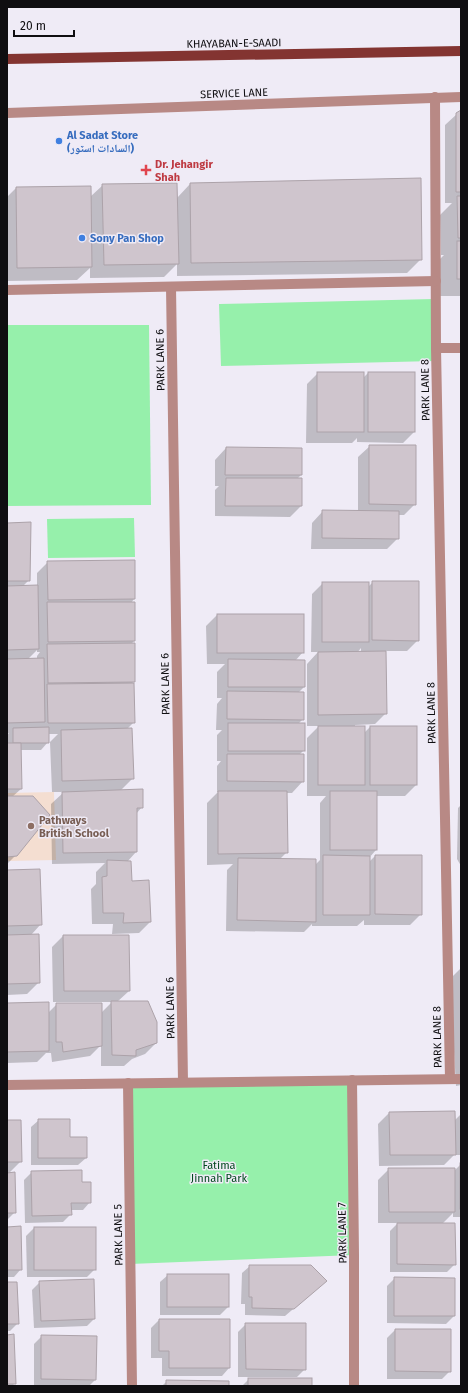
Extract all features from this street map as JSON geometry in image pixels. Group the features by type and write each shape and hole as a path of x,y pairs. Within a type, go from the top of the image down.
{"main road":[{"name":"KHAYABAN-E-SAADI","path":"7,59 461,51"}],"street":[{"path":"7,290 436,281 435,97"},
{"name":"SERVICE LANE","path":"7,113 461,97"},
{"name":"PARK LANE 8","path":"436,281 450,1079"},
{"name":"PARK LANE 6","path":"171,287 183,1082"},
{"path":"436,348 461,348"},
{"path":"7,1085 461,1079"},
{"name":"PARK LANE 7","path":"352,1080 354,1386"},
{"name":"PARK LANE 5","path":"128,1083 132,1386"}],"shaded area":[{"name":"Pathways British School","path":"54,792 56,860 7,861 7,793"}],"green space":[{"path":"434,299 435,361 221,366 219,304"},
{"path":"7,325 149,325 151,505 7,506"},
{"path":"134,518 135,557 48,558 47,519"},
{"name":"Fatima Jinnah Park","path":"352,1080 354,1255 130,1264 128,1083"}],"building":[{"path":"461,110 461,192 456,192 456,113"},
{"path":"421,178 422,260 191,263 190,183"},
{"path":"177,183 179,264 104,265 102,184"},
{"path":"91,186 92,267 17,268 16,187"},
{"path":"457,196 461,196 461,238 458,238"},
{"path":"457,241 461,241 461,279 457,279"},
{"path":"317,372 364,372 364,432 317,432"},
{"path":"368,372 415,372 415,432 368,432"},
{"path":"369,445 416,445 416,505 369,504"},
{"path":"226,447 302,448 302,475 225,475"},
{"path":"226,478 302,478 302,506 225,506"},
{"path":"322,510 399,511 399,539 322,538"},
{"path":"31,522 30,581 7,581 7,523"},
{"path":"135,560 135,599 48,600 47,561"},
{"path":"372,581 419,581 419,641 372,640"},
{"path":"322,582 369,582 369,642 322,642"},
{"path":"38,585 39,649 7,650 7,586"},
{"path":"47,602 135,602 135,641 48,642"},
{"path":"217,614 304,614 304,653 217,653"},
{"path":"135,643 135,682 48,683 47,644"},
{"path":"386,651 387,714 318,715 318,652"},
{"path":"44,658 45,722 7,723 7,659"},
{"path":"228,659 305,660 305,687 228,687"},
{"path":"134,683 135,723 48,723 47,684"},
{"path":"227,691 304,692 304,720 227,719"},
{"path":"228,723 305,723 305,751 228,751"},
{"path":"318,726 365,726 365,785 318,785"},
{"path":"370,726 417,726 417,785 370,785"},
{"path":"49,727 49,743 13,743 13,728"},
{"path":"132,728 134,779 62,781 61,730"},
{"path":"7,743 21,743 22,789 7,789"},
{"path":"227,754 304,754 304,782 227,781"},
{"path":"143,789 143,808 137,808 137,852 63,853 62,792"},
{"path":"218,791 287,791 288,853 218,854"},
{"path":"330,791 377,791 377,850 330,850"},
{"path":"7,796 33,796 50,815 17,856 7,857"},
{"path":"323,855 370,856 370,915 323,915"},
{"path":"375,855 422,855 422,915 375,914"},
{"path":"238,858 316,859 316,922 237,920"},
{"path":"107,860 131,861 132,881 149,880 151,922 123,923 124,913 103,913 102,877 107,876"},
{"path":"40,869 42,925 7,926 7,870"},
{"path":"39,934 40,983 7,984 7,935"},
{"path":"63,935 129,935 130,991 64,991"},
{"path":"111,1001 148,1001 157,1022 157,1043 136,1050 136,1056 112,1055"},
{"path":"49,1002 49,1051 7,1052 7,1003"},
{"path":"56,1003 102,1003 102,1046 63,1052 62,1042 56,1042"},
{"path":"455,1111 456,1155 390,1155 389,1112"},
{"path":"38,1119 70,1119 70,1137 87,1137 87,1158 38,1158"},
{"path":"7,1120 21,1120 22,1162 7,1162"},
{"path":"461,1163 461,1209 460,1209"},
{"path":"388,1168 455,1168 455,1212 389,1212"},
{"path":"82,1170 82,1182 91,1182 91,1203 71,1203 72,1215 32,1216 31,1171"},
{"path":"15,1172 16,1213 7,1213 7,1173"},
{"path":"397,1223 455,1223 456,1265 397,1264"},
{"path":"21,1226 22,1270 7,1270 7,1227"},
{"path":"34,1227 96,1227 96,1270 34,1270"},
{"path":"249,1265 311,1265 327,1281 294,1309 252,1308 252,1297 249,1297"},
{"path":"167,1274 229,1274 229,1307 167,1307"},
{"path":"394,1277 455,1278 455,1316 394,1316"},
{"path":"94,1279 95,1319 41,1321 39,1281"},
{"path":"7,1282 17,1282 19,1324 7,1324"},
{"path":"159,1319 230,1319 230,1368 169,1368 169,1351 159,1351"},
{"path":"245,1323 306,1323 306,1370 246,1369"},
{"path":"395,1329 451,1329 451,1372 395,1371"},
{"path":"14,1334 16,1384 7,1384 7,1335"},
{"path":"41,1335 97,1336 96,1380 41,1379"},
{"path":"248,1378 312,1378 312,1386 248,1386"},
{"path":"166,1380 229,1381 229,1386 166,1386"}],"place":[{"name":"Al Sadat Store (السادات اسٽور)","path":"59,141"},
{"name":"Dr. Jehangir Shah","path":"146,170"},
{"name":"Sony Pan Shop","path":"82,238"},
{"name":"Pathways British School","path":"31,826"}]}
